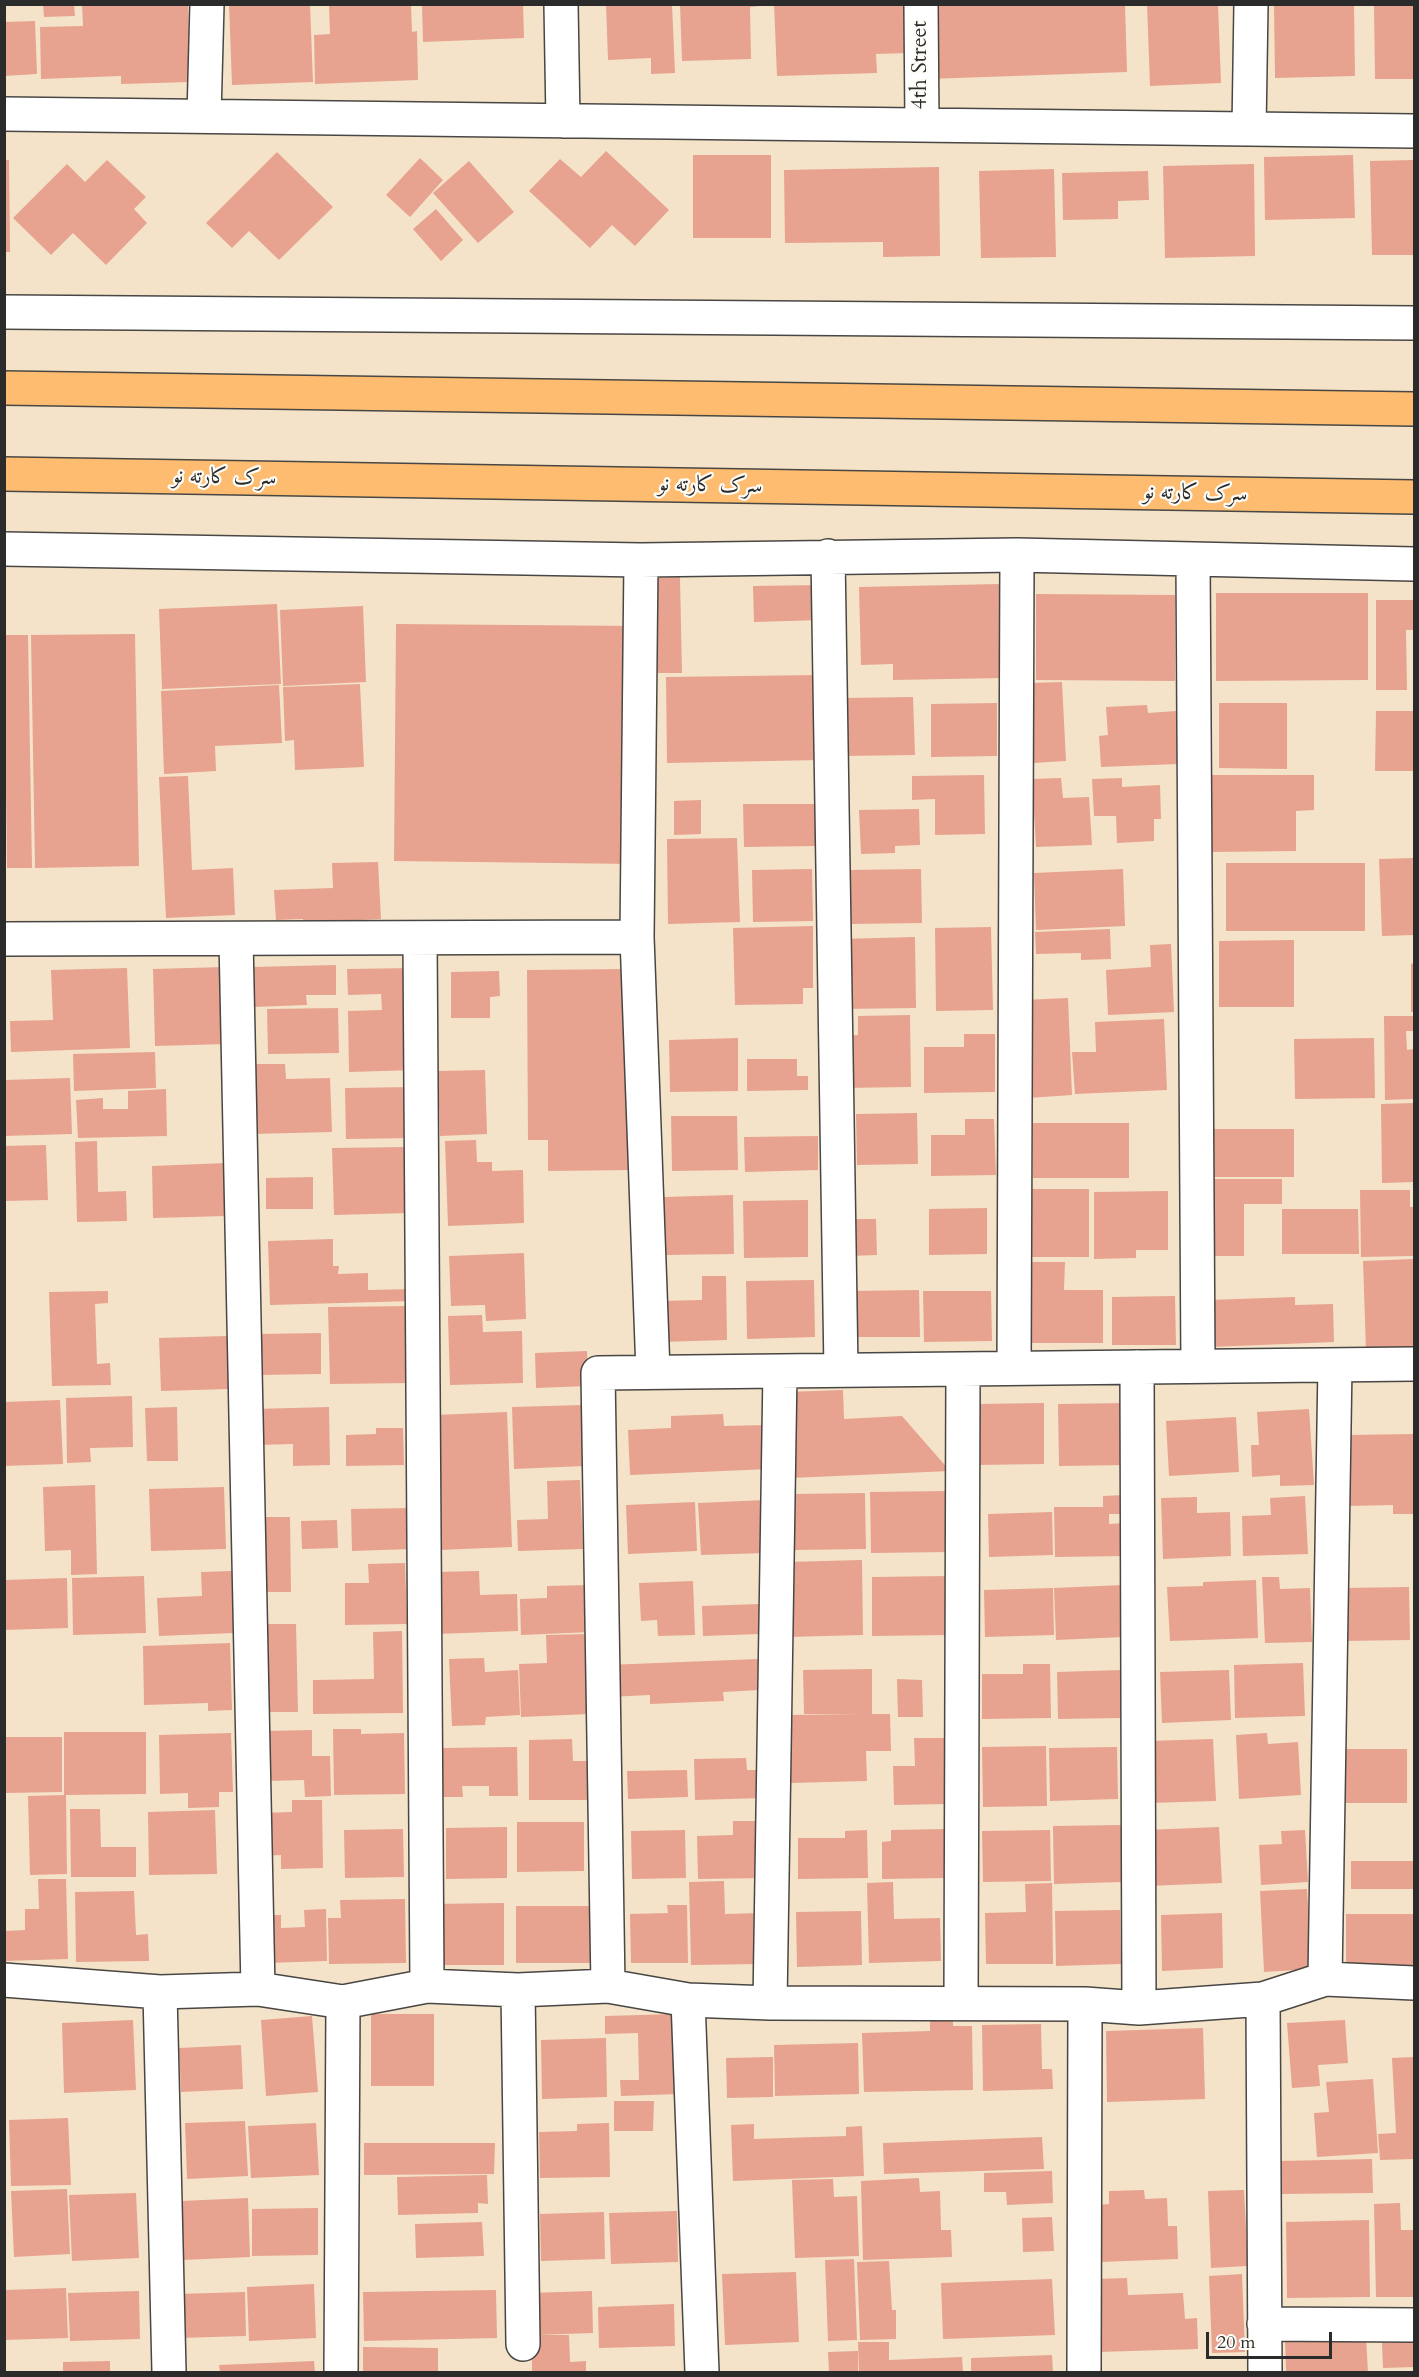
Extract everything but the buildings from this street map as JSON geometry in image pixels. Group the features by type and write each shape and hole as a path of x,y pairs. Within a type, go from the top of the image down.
{"highway":[{"path":"4,388 1414,409"},
{"name":"سرک کارته نو","path":"4,474 1414,497"}],"street":[{"path":"204,116 207,4"},
{"path":"561,4 562,121"},
{"name":"4th Street","path":"921,4 922,125"},
{"path":"1249,129 1251,4"},
{"path":"4,114 1414,131"},
{"path":"4,312 1414,323"},
{"path":"4,549 641,560 1017,555 1414,564"},
{"path":"1014,1368 1017,555"},
{"path":"828,556 841,1370"},
{"path":"641,560 637,937 653,1372"},
{"path":"1193,560 1198,1366"},
{"path":"4,939 637,937"},
{"path":"236,939 258,1989"},
{"path":"420,939 427,1986"},
{"path":"608,1986 598,1373 1414,1364"},
{"path":"1325,1979 1335,1365"},
{"path":"1137,1367 1139,2008"},
{"path":"962,2002 963,1369"},
{"path":"770,2002 780,1371"},
{"path":"4,1980 160,1992 258,1989 343,2002 427,1986 518,1990 608,1986 688,2000 1085,2004 1139,2008 1263,1999 1325,1979 1414,1983"},
{"path":"518,1990 522,2344"},
{"path":"160,1992 169,2373"},
{"path":"1263,1999 1265,2373"},
{"path":"688,2000 702,2373"},
{"path":"341,2373 343,2002"},
{"path":"1084,2373 1085,2004"},
{"path":"1264,2324 1414,2325"}]}
